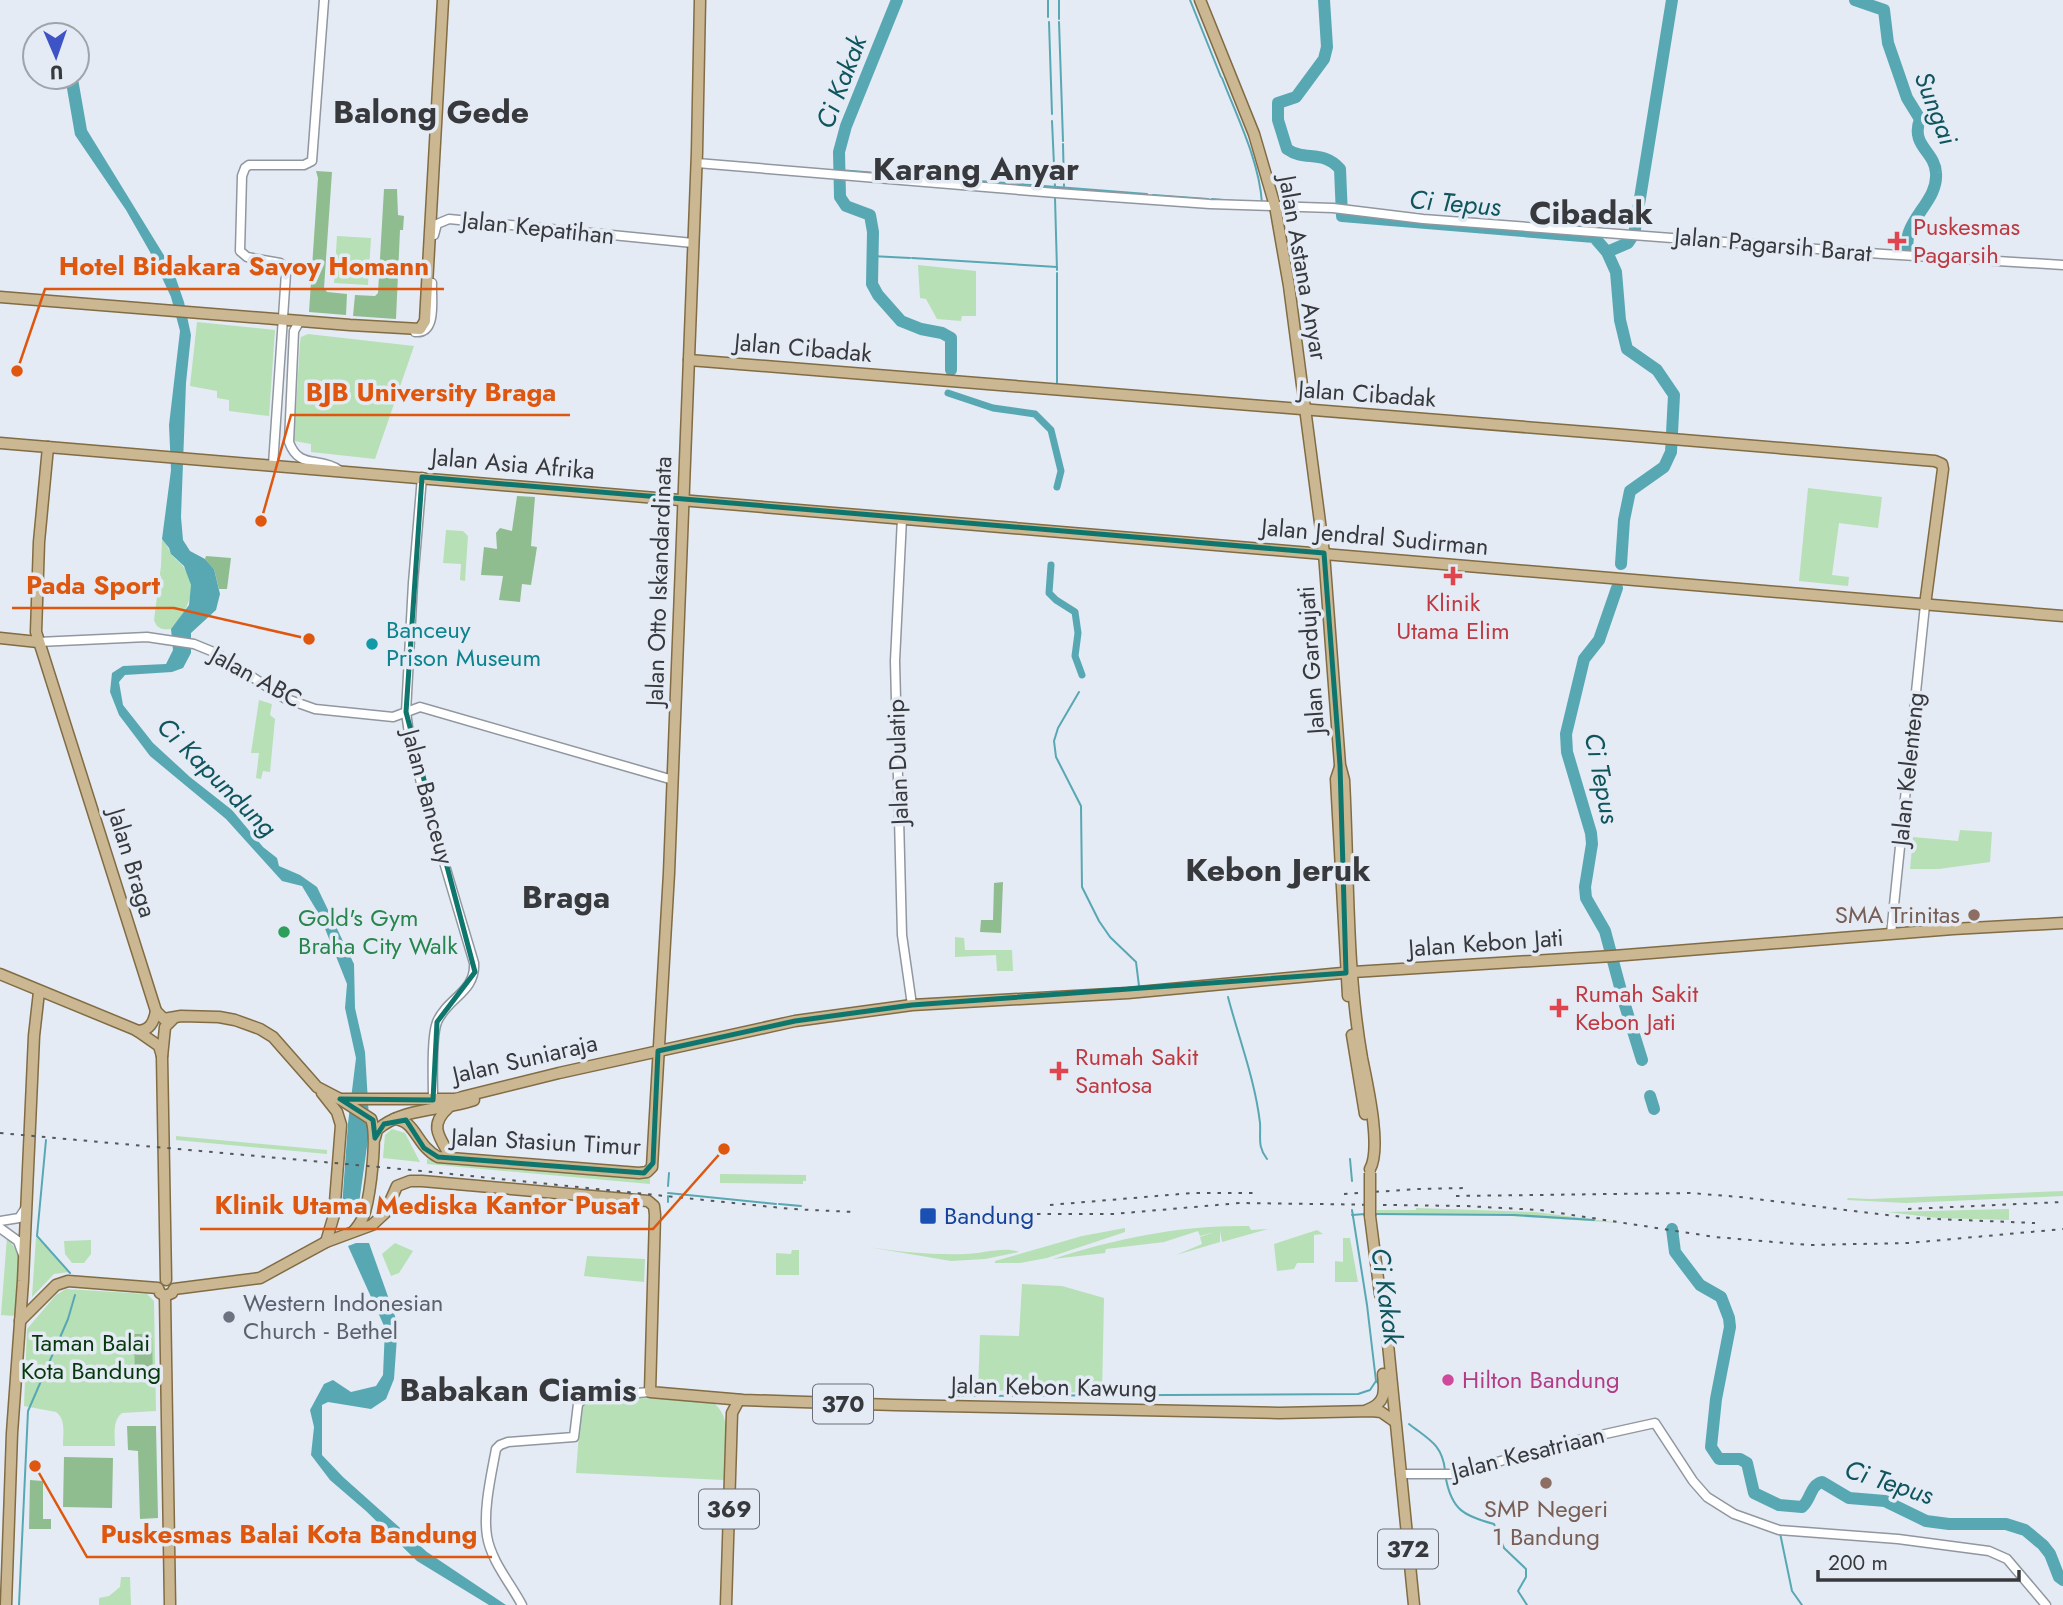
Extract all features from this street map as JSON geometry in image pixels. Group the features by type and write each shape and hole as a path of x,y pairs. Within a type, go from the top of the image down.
{"main road":[{"path":"0,297 415,329 425,321 429,276 430,207 443,0"},
{"name":"Jalan Otto Iskandardinata","path":"653,1163 673,780 700,0"},
{"name":"Jalan Astana Anyar","path":"1200,0 1254,134 1275,206 1289,286 1324,553"},
{"name":"Jalan Cibadak","path":"689,360 1935,461 1942,464 1925,605"},
{"name":"Jalan Asia Afrika","path":"0,443 684,499"},
{"name":"Jalan Braga","path":"48,447 39,542 36,632 156,1010"},
{"name":"Jalan Jendral Sudirman","path":"684,499 2063,616"},
{"name":"Jalan Gardujati","path":"1324,553 1340,765 1344,780 1350,987 1367,1124 1370,1216 1380,1294"},
{"path":"0,638 38,642"},
{"name":"Jalan Kebon Jati","path":"912,1005 1128,993 1371,971 2063,923"},
{"path":"1326,976 1342,980 1350,987 1371,971"},
{"path":"0,974 136,1031 159,1046 162,1056"},
{"path":"6,1605 12,1433 24,1258 34,1036 39,992"},
{"name":"Jalan Suniaraja","path":"173,1019 181,1016 219,1017 260,1029 273,1037 317,1087 346,1101 454,1099 795,1021 912,1005"},
{"path":"156,1010 164,1019 173,1019"},
{"path":"136,1031 143,1031 151,1026 156,1010"},
{"path":"170,1605 162,1056 164,1027 173,1019"},
{"path":"317,1087 337,1112 341,1125 334,1215 326,1242"},
{"path":"353,1232 366,1207 377,1129 394,1119 421,1111 448,1108 496,1090"},
{"path":"346,1101 371,1119 374,1138"},
{"path":"448,1108 439,1115 436,1122 437,1131 451,1157"},
{"name":"Jalan Stasiun Timur","path":"394,1119 408,1123 424,1147 438,1157 639,1174 650,1170 653,1163"},
{"path":"366,1207 377,1214 397,1186 403,1182 422,1181 648,1201 653,1204 655,1215 649,1392"},
{"path":"20,1321 56,1285 63,1282 166,1288 260,1278 326,1242 372,1225 385,1213 390,1199"},
{"path":"1364,1411 1373,1408 1384,1397 1377,1302 1380,1294"},
{"path":"1380,1294 1384,1304 1394,1421"},
{"name":"Jalan Kebon Kawung","path":"649,1392 739,1400 951,1406 1279,1413 1364,1411 1381,1412 1394,1421"},
{"path":"710,1396 721,1401 732,1413"},
{"name":"369","path":"726,1605 732,1413 739,1400"},
{"name":"372","path":"1394,1421 1414,1605"}],"street":[{"path":"273,466 286,272 280,263 243,255 240,251 242,176 249,165 304,166 312,161 324,0"},
{"name":"Jalan Pagarsih Barat","path":"696,163 1210,204 1333,208 1431,219 2063,265"},
{"name":"Jalan Kepatihan","path":"430,207 438,214 444,215 693,239"},
{"name":"Jalan Kepatihan","path":"429,276 434,228 449,219 693,239"},
{"name":"Jalan Asia Afrika","path":"299,321 294,331 289,436 294,454 303,460 327,463 339,470"},
{"name":"Jalan Banceuy","path":"422,477 413,583 407,712 424,795 475,972 470,984 437,1023 433,1099"},
{"name":"Jalan Dulatip","path":"902,518 895,661 902,934 912,1005"},
{"name":"Jalan Kelenteng","path":"1891,934 1925,605"},
{"name":"Jalan ABC","path":"38,642 147,637 194,644 216,653 268,689 301,705 335,712 393,717 414,708 424,708 673,780"},
{"path":"0,1222 19,1218 25,1209"},
{"path":"0,1228 18,1241 24,1258"},
{"path":"522,1605 493,1554 487,1537 489,1494 496,1449 508,1442 573,1437 578,1404 585,1396 649,1392"},
{"name":"Jalan Kesatriaan","path":"1400,1474 1449,1474 1578,1440 1656,1423 1693,1481 1707,1497 1734,1514 1779,1530 1911,1541 1989,1551 2007,1559 2046,1605"}],"highlighted area":[{"path":"422,477 1324,553 1340,765 1346,973 912,1005 795,1021 658,1051 653,1163 644,1173 438,1157 424,1148 406,1120 384,1124 375,1138 373,1120 340,1099 433,1100 437,1022 475,972 406,712"}],"green space":[{"path":"316,171 332,172 324,288 327,292 347,294 346,315 309,312 318,178"},
{"path":"384,189 397,189 398,215 404,216 403,230 400,230 396,319 353,316 355,295 375,296 378,293"},
{"path":"337,236 371,238 368,285 334,283"},
{"path":"918,265 976,271 976,316 962,316 961,321 937,319 926,299 920,298"},
{"path":"197,322 275,330 269,416 229,411 229,400 217,398 217,391 190,386"},
{"path":"308,334 414,346 375,459 311,452 311,444 294,441 300,342 301,337"},
{"path":"1808,488 1882,497 1878,528 1839,523 1832,575 1849,577 1848,586 1799,581"},
{"path":"517,496 535,497 531,546 537,547 531,585 522,584 520,602 499,600 503,576 481,575 484,547 497,549 496,533 500,528 512,531"},
{"path":"446,530 463,531 468,536 465,581 460,580 461,564 443,563"},
{"path":"162,539 188,573 191,582 187,607 171,629 158,627 154,620"},
{"path":"206,556 231,558 227,589 219,589 214,569 205,559"},
{"path":"259,700 272,704 270,715 275,719 270,772 263,771 261,779 256,778 259,753 251,753"},
{"path":"1960,830 1992,832 1990,862 1939,869 1910,869 1913,837 1958,841"},
{"path":"1003,882 1001,933 980,932 981,920 993,920 994,883"},
{"path":"955,937 964,938 965,950 1012,950 1013,971 997,971 996,955 955,957"},
{"path":"392,1129 405,1133 420,1162 383,1158 385,1135"},
{"path":"176,1136 327,1150 327,1154 176,1140"},
{"path":"427,1159 650,1178 650,1184 427,1164"},
{"path":"720,1174 806,1175 806,1181 803,1181 803,1184 720,1183"},
{"path":"2063,1191 2063,1196 1906,1203 1847,1200 1848,1198"},
{"path":"1416,1208 1535,1212 1621,1223 1494,1215 1377,1214 1377,1210"},
{"path":"1861,1209 1889,1212 2009,1209 2009,1220 1938,1218"},
{"path":"1249,1226 1251,1230 1268,1229 1222,1242 1220,1231 1220,1242 1176,1255 1202,1244 1200,1237 1214,1232 1200,1236 1198,1231 1164,1242 1053,1259 1150,1234"},
{"path":"1125,1228 1125,1232 1047,1258 1020,1263 995,1263 1082,1236"},
{"path":"1317,1230 1323,1234 1314,1235 1314,1263 1297,1263 1294,1269 1277,1271 1274,1244"},
{"path":"7,1237 19,1254 15,1316 1,1315"},
{"path":"36,1237 69,1272 54,1274 32,1297"},
{"path":"1343,1238 1350,1238 1358,1282 1335,1282 1335,1261 1343,1262"},
{"path":"91,1240 91,1254 84,1263 72,1263 65,1254 64,1241"},
{"path":"395,1243 413,1251 399,1273 391,1276 382,1254"},
{"path":"868,1247 941,1254 1007,1250 1019,1252 985,1259 951,1261"},
{"path":"792,1250 799,1250 799,1275 776,1275 776,1253 791,1254"},
{"path":"587,1256 645,1259 644,1282 584,1276"},
{"path":"1022,1284 1062,1286 1104,1298 1102,1393 978,1390 980,1335 1019,1336"},
{"name":"Taman Balai Kota Bandung","path":"66,1289 147,1294 154,1301 156,1411 122,1413 115,1424 115,1446 63,1446 63,1427 59,1415 56,1412 24,1406 27,1329 56,1295"},
{"path":"134,1334 152,1334 153,1378 135,1378"},
{"path":"593,1396 711,1401 723,1416 726,1426 724,1480 576,1473 581,1406 585,1399"},
{"path":"127,1426 156,1426 158,1518 140,1519 138,1451 128,1450"},
{"path":"64,1457 113,1458 112,1508 63,1507"},
{"path":"30,1480 43,1481 43,1519 51,1519 51,1529 29,1529"},
{"path":"121,1577 130,1577 131,1605 99,1605 99,1598 109,1596 120,1587"}],"water":[{"path":"67,91 80,91 87,130 173,270 184,302 191,335 186,383 181,517 183,540 190,551 205,559 214,569 220,594 216,610 191,633 191,653 183,668 172,672 125,675 119,682 123,705 153,743 232,810 263,847 277,858 279,866 300,875 317,887 354,964 355,1008 365,1052 369,1119 358,1211 352,1213 344,1211 342,1207 356,1058 345,1008 347,984 320,916 302,886 282,881 226,819 150,756 119,715 110,692 112,673 123,666 166,664 173,650 171,629 189,605 191,585 184,566 171,554 162,539 171,470 169,425 180,331 171,297 150,252 126,210 75,135"},
{"path":"369,1243 396,1319 394,1379 386,1399 371,1409 328,1402 322,1405 322,1455 427,1552 506,1605 489,1605 417,1561 330,1480 311,1455 314,1427 310,1410 324,1384 333,1380 351,1392 376,1386 383,1375 385,1328 348,1246"}],"waterway":[{"name":"Ci Kakak","path":"897,0 846,126 839,152 840,197 846,206 870,215 873,232 872,284 878,295 901,321 951,338 951,370"},
{"path":"1048,0 1048,17"},
{"path":"1059,0 1059,19"},
{"path":"1190,0 1221,77"},
{"name":"Ci Tepus","path":"1324,0 1327,47 1324,59 1296,97 1278,103 1278,120 1287,149 1300,155 1327,159 1340,169 1342,216 1594,237 1607,252 1616,272 1620,320 1627,349 1657,370 1674,395 1671,452 1664,467 1630,491 1624,520 1621,564"},
{"name":"Sungai","path":"1635,229 1672,0"},
{"name":"Sungai","path":"1855,0 1884,10 1888,43 1907,98 1920,119 1918,136 1935,165 1934,189 1912,225 1907,248"},
{"path":"1049,22 1052,114"},
{"path":"1059,22 1062,110"},
{"path":"1222,78 1252,155 1262,203"},
{"path":"1062,111 1063,141"},
{"path":"1052,121 1055,187"},
{"path":"1063,144 1064,186"},
{"path":"839,170 1056,187"},
{"path":"1057,187 1147,194"},
{"path":"1153,195 1208,199"},
{"path":"1055,198 1057,270"},
{"path":"1212,199 1235,201"},
{"name":"Sungai","path":"1607,252 1628,243 1632,237"},
{"path":"871,256 910,258"},
{"path":"912,258 1057,267"},
{"path":"1057,273 1057,384"},
{"name":"Ci Kakak","path":"948,393 993,408 1035,414 1051,430 1061,471 1057,487"},
{"name":"Ci Kakak","path":"1051,565 1049,593 1075,612 1078,633 1075,656 1082,675"},
{"name":"Ci Tepus","path":"1617,588 1599,640 1584,659 1566,734 1567,752 1591,833 1586,898 1605,931 1642,1060"},
{"name":"Ci Kakak","path":"1079,692 1058,728 1054,741 1056,757 1081,806 1082,887 1110,937 1136,962 1139,986"},
{"name":"Ci Kakak","path":"1228,997 1254,1091 1261,1146 1267,1159"},
{"name":"Ci Tepus","path":"1650,1096 1654,1109"},
{"path":"46,1140 37,1236 70,1273"},
{"name":"Ci Kakak","path":"1350,1159 1352,1181"},
{"path":"668,1186 669,1173"},
{"path":"668,1193 776,1204"},
{"path":"668,1196 668,1202"},
{"path":"779,1204 801,1206"},
{"name":"Ci Kakak","path":"1352,1210 1376,1381 1379,1384"},
{"path":"1352,1215 1365,1214"},
{"path":"1374,1214 1514,1215 1594,1220"},
{"name":"Ci Tepus","path":"1672,1229 1675,1252 1700,1285 1721,1297 1729,1318 1730,1327 1716,1399 1711,1447 1719,1459 1740,1459 1747,1463 1754,1493 1779,1505 1802,1507 1815,1486 1822,1482 1849,1498 1885,1501 1926,1521 1949,1524 2006,1524 2025,1530 2043,1545 2063,1580"},
{"path":"19,1605 28,1411 68,1319 75,1295"},
{"path":"951,1403 951,1396 1358,1394 1370,1390 1376,1381"},
{"name":"Ci Kakak","path":"1409,1424 1437,1448 1445,1470"},
{"name":"Ci Kakak","path":"1446,1479 1456,1505 1467,1514 1494,1524 1504,1548 1526,1569 1526,1577 1518,1591 1527,1605"},
{"path":"1780,1533 1792,1591 1802,1605"}],"railway":[{"path":"0,1133 412,1170 792,1209 853,1212"},
{"path":"1344,1194 1467,1188"},
{"path":"1050,1205 1192,1193 1256,1193"},
{"path":"1456,1196 1690,1193 1911,1218 2035,1223"},
{"path":"1908,1209 2063,1202"},
{"path":"974,1214 1113,1214 1240,1203 1465,1206 1540,1210 1715,1237 1809,1245 1909,1243 2063,1229"}],"place":[{"name":"Puskesmas Pagarsih","path":"1897,241"},
{"name":"Hotel Bidakara Savoy Homann","path":"17,371"},
{"name":"BJB University Braga","path":"261,521"},
{"name":"Klinik Utama Elim","path":"1453,576"},
{"name":"Pada Sport","path":"309,639"},
{"name":"Banceuy Prison Museum","path":"372,644"},
{"name":"SMA Trinitas","path":"1974,915"},
{"name":"Gold's Gym Braha City Walk","path":"284,932"},
{"name":"Rumah Sakit Kebon Jati","path":"1559,1008"},
{"name":"Rumah Sakit Santosa","path":"1059,1071"},
{"name":"Klinik Utama Mediska Kantor Pusat","path":"724,1149"},
{"name":"Bandung","path":"928,1216"},
{"name":"Western Indonesian Church - Bethel","path":"229,1317"},
{"name":"Hilton Bandung","path":"1448,1380"},
{"name":"Puskesmas Balai Kota Bandung","path":"35,1466"},
{"name":"SMP Negeri 1 Bandung","path":"1546,1483"}],"district":[{"name":"Balong Gede","path":"431,112"},
{"name":"Karang Anyar","path":"976,169"},
{"name":"Cibadak","path":"1591,213"},
{"name":"Kebon Jeruk","path":"1278,870"},
{"name":"Braga","path":"566,897"},
{"name":"Babakan Ciamis","path":"518,1390"}],"water label":[{"name":"Ci Kapundung","path":"217,777"}]}
